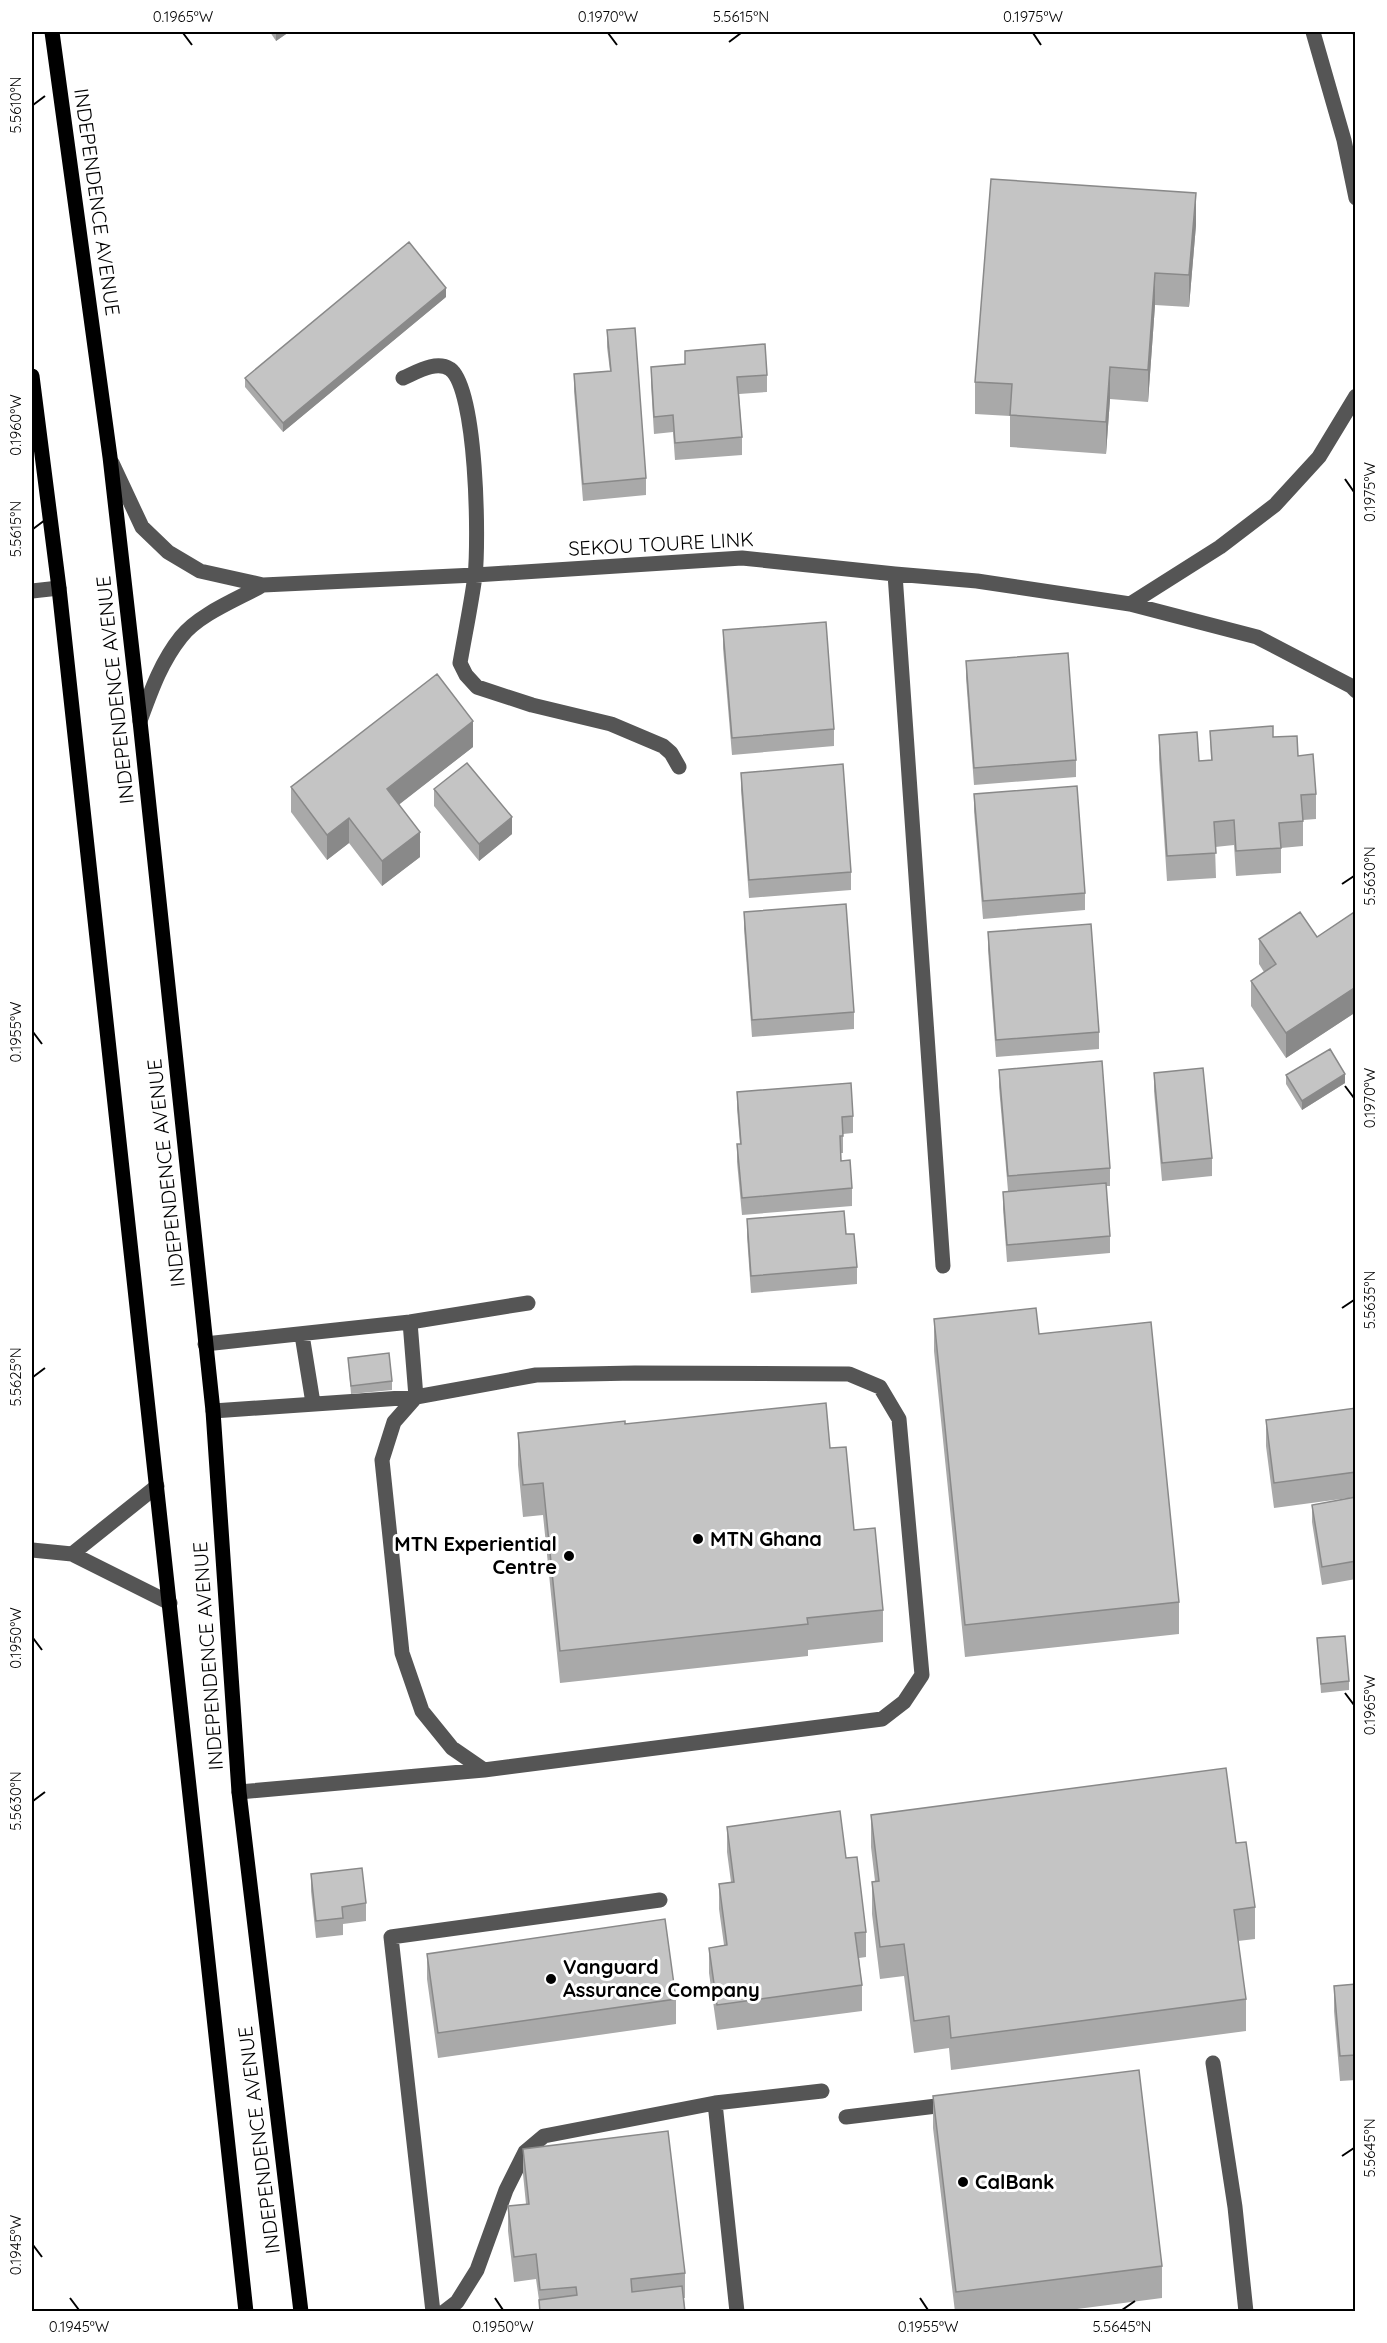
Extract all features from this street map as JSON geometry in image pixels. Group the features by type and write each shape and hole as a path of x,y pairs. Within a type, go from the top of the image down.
{"main road":[{"name":"INDEPENDENCE AVENUE","path":"52,32 110,457 140,720 213,1411 239,1791 301,2312"},
{"name":"INDEPENDENCE AVENUE","path":"32,376 59,588 246,2312"}],"street":[{"path":"1313,32 1350,138 1356,198"},
{"path":"403,378 435,365 448,368 458,376 468,412 475,486 475,575 460,663 466,675 477,687 532,705 611,724 663,746 671,753 679,767"},
{"path":"1130,604 1220,547 1275,505 1319,457 1356,396"},
{"name":"SEKOU TOURE LINK","path":"110,457 142,527 168,552 200,571 263,585 475,575 742,558 977,581 1130,604 1257,638 1351,686 1356,691"},
{"path":"895,574 943,1266"},
{"name":"SEKOU TOURE LINK","path":"140,720 159,672 182,636 212,612 263,585"},
{"path":"32,591 59,588"},
{"path":"205,1344 410,1322 528,1303"},
{"path":"410,1322 416,1397 394,1422 381,1460 402,1653 422,1711 452,1748 484,1770"},
{"path":"302,1335 313,1403"},
{"path":"213,1411 416,1397 536,1375 849,1374 880,1387 899,1419 922,1675 904,1702 882,1719 484,1770 239,1791"},
{"path":"72,1554 157,1486"},
{"path":"32,1550 72,1554 170,1603"},
{"path":"433,2312 391,1936 660,1900"},
{"path":"1213,2063 1235,2207 1246,2312"},
{"path":"444,2312 457,2302 477,2270 506,2190 525,2152 544,2136 715,2103 822,2091"},
{"path":"846,2117 973,2102"},
{"path":"715,2103 737,2312"}],"building":[{"path":"991,179 1196,193 1189,275 1155,273 1148,370 1110,367 1106,422 1010,415 1012,384 975,382"},
{"path":"409,242 446,288 283,423 245,378"},
{"path":"635,328 646,478 583,484 574,374 611,371 607,330"},
{"path":"765,344 767,375 737,377 742,437 675,443 673,415 654,417 651,367 685,364 685,351"},
{"path":"826,622 834,729 732,738 723,630"},
{"path":"1068,653 1076,760 974,768 966,661"},
{"path":"437,674 473,721 387,789 420,832 382,861 349,818 327,835 291,787"},
{"path":"1273,726 1273,737 1297,736 1298,756 1313,754 1316,794 1301,795 1303,821 1279,823 1281,848 1236,851 1234,820 1214,822 1216,853 1167,856 1159,735 1197,732 1199,761 1212,760 1210,731"},
{"path":"467,763 512,817 479,844 434,789"},
{"path":"843,764 851,872 749,880 741,773"},
{"path":"1077,786 1085,893 983,901 974,794"},
{"path":"846,904 854,1012 752,1020 744,912"},
{"path":"1356,911 1356,987 1286,1033 1251,981 1276,964 1259,939 1300,912 1317,937"},
{"path":"1091,924 1099,1032 996,1040 988,932"},
{"path":"1330,1049 1345,1074 1302,1101 1286,1075"},
{"path":"1102,1061 1110,1168 1008,1176 999,1070"},
{"path":"1203,1068 1212,1158 1162,1163 1154,1073"},
{"path":"851,1083 853,1116 842,1117 843,1136 840,1136 841,1161 850,1160 852,1188 742,1198 737,1144 741,1144 737,1092"},
{"path":"1106,1183 1110,1236 1007,1245 1003,1192"},
{"path":"844,1211 846,1234 854,1234 857,1267 751,1276 747,1219"},
{"path":"1036,1308 1039,1334 1151,1322 1179,1602 965,1625 934,1319"},
{"path":"389,1353 392,1381 351,1386 348,1358"},
{"name":"MTN Ghana","path":"826,1403 830,1448 846,1447 854,1530 875,1528 883,1610 807,1618 808,1624 560,1651 543,1483 523,1485 518,1433"},
{"path":"1356,1408 1356,1472 1274,1483 1266,1420"},
{"path":"1356,1497 1356,1561 1322,1567 1312,1505"},
{"path":"1345,1636 1349,1681 1321,1684 1317,1638"},
{"path":"1226,1768 1236,1843 1246,1842 1255,1907 1234,1910 1246,1999 951,2038 949,2016 914,2021 904,1944 880,1947 872,1882 879,1881 871,1815"},
{"path":"840,1811 846,1858 857,1857 866,1932 855,1933 862,1985 717,2005 709,1948 727,1945 719,1884 734,1882 727,1827"},
{"path":"362,1868 366,1903 342,1907 343,1918 316,1921 311,1874"},
{"path":"665,1919 676,1999 438,2033 427,1954"},
{"path":"1356,1984 1356,2055 1340,2056 1334,1986"},
{"path":"1139,2070 1162,2266 956,2292 933,2096"},
{"path":"668,2131 685,2273 631,2279 632,2292 682,2286 685,2312 540,2312 539,2300 577,2295 576,2287 540,2290 536,2254 514,2257 508,2206 529,2204 523,2149"}],"place":[{"name":"MTN Ghana","path":"698,1539"},
{"name":"MTN Experiential Centre","path":"569,1556"},
{"name":"Vanguard Assurance Company","path":"551,1979"},
{"name":"CalBank","path":"963,2182"}]}
